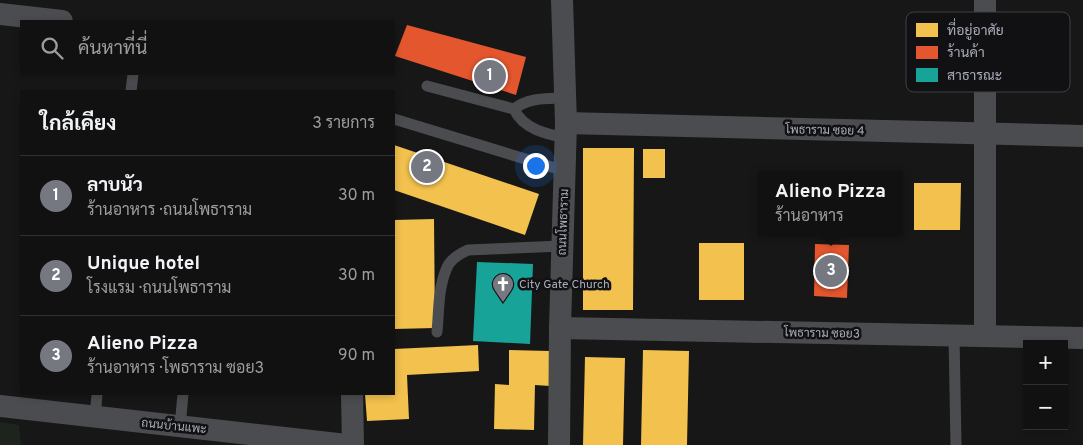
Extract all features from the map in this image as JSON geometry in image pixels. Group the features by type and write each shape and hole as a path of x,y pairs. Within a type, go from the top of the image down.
{"street":[{"name":"ถนนโพธาราม","path":"559,445 560,328 566,130 562,0"},
{"path":"0,14 53,20"},
{"path":"985,92 985,336"},
{"name":"โพธาราม ซอย 4","path":"566,130 1083,136"},
{"name":"โพธาราม ซอย3","path":"560,328 1083,338"},
{"path":"352,395 353,445"},
{"name":"ถนนบ้านแพะ","path":"0,406 347,445"}],"lane":[{"path":"131,90 133,75"},
{"path":"427,86 514,109"},
{"path":"514,109 522,102 536,99 565,98"},
{"path":"514,109 518,118 545,134 566,130"},
{"path":"395,119 565,171"},
{"path":"437,332 441,288 446,269 456,256 468,250 562,246"},
{"path":"954,335 956,445"},
{"path":"95,418 97,395"},
{"path":"180,426 183,395"}],"shaded area":[{"path":"0,422 19,425 21,445 0,445"}],"building: ที่อยู่อาศัย":[{"path":"395,145 539,194 525,235 395,190"},
{"path":"583,148 634,148 633,310 583,310"},
{"path":"643,149 665,149 665,178 643,178"},
{"path":"914,183 961,183 960,230 914,230"},
{"path":"434,219 435,328 395,329 395,220"},
{"path":"699,243 744,243 744,300 699,300"},
{"path":"478,345 479,371 407,375 409,419 367,421 365,395 395,395 395,349"},
{"path":"509,350 550,351 550,386 535,385 534,430 494,429 495,384 509,385"},
{"path":"643,350 689,351 687,445 641,445"},
{"path":"585,357 625,358 623,445 583,445"}],"building: ร้านค้า":[{"path":"407,25 526,57 516,95 395,56"},
{"path":"815,244 849,245 847,298 814,296"}],"building: สาธารณะ":[{"name":"City Gate Church","path":"477,262 533,264 530,344 473,341"}],"place":[{"name":"ลาบนัว","path":"490,76"},
{"name":"Unique hotel","path":"427,167"},
{"name":"Alieno Pizza","path":"831,271"},
{"name":"City Gate Church","path":"503,303"}]}
